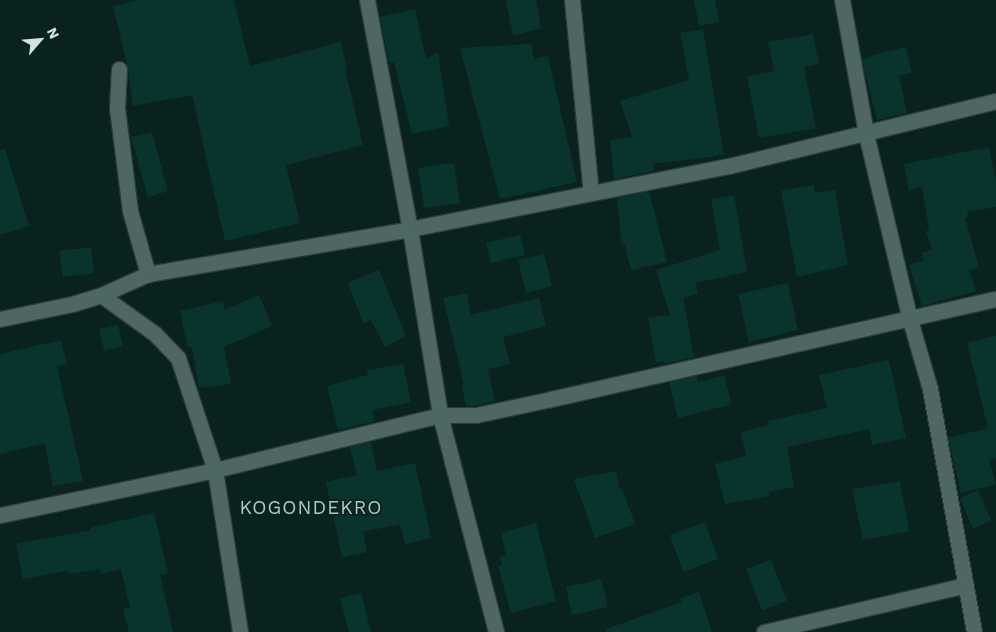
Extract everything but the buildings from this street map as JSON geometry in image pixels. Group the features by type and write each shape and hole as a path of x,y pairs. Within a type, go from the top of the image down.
{"street":[{"path":"366,0 410,229 440,415 496,632"},
{"path":"572,0 591,193"},
{"path":"842,0 866,134 910,320 930,389 974,632"},
{"path":"119,69 117,108 130,211 148,274"},
{"path":"0,319 72,304 101,295 148,274 410,229 729,166 996,101"},
{"path":"101,295 155,334 178,358 215,470 240,632"},
{"path":"0,514 215,470 440,415 476,415 910,320 996,299"},
{"path":"764,632 966,585"}],"district":[{"name":"KOGONDEKRO","path":"311,508"}]}
